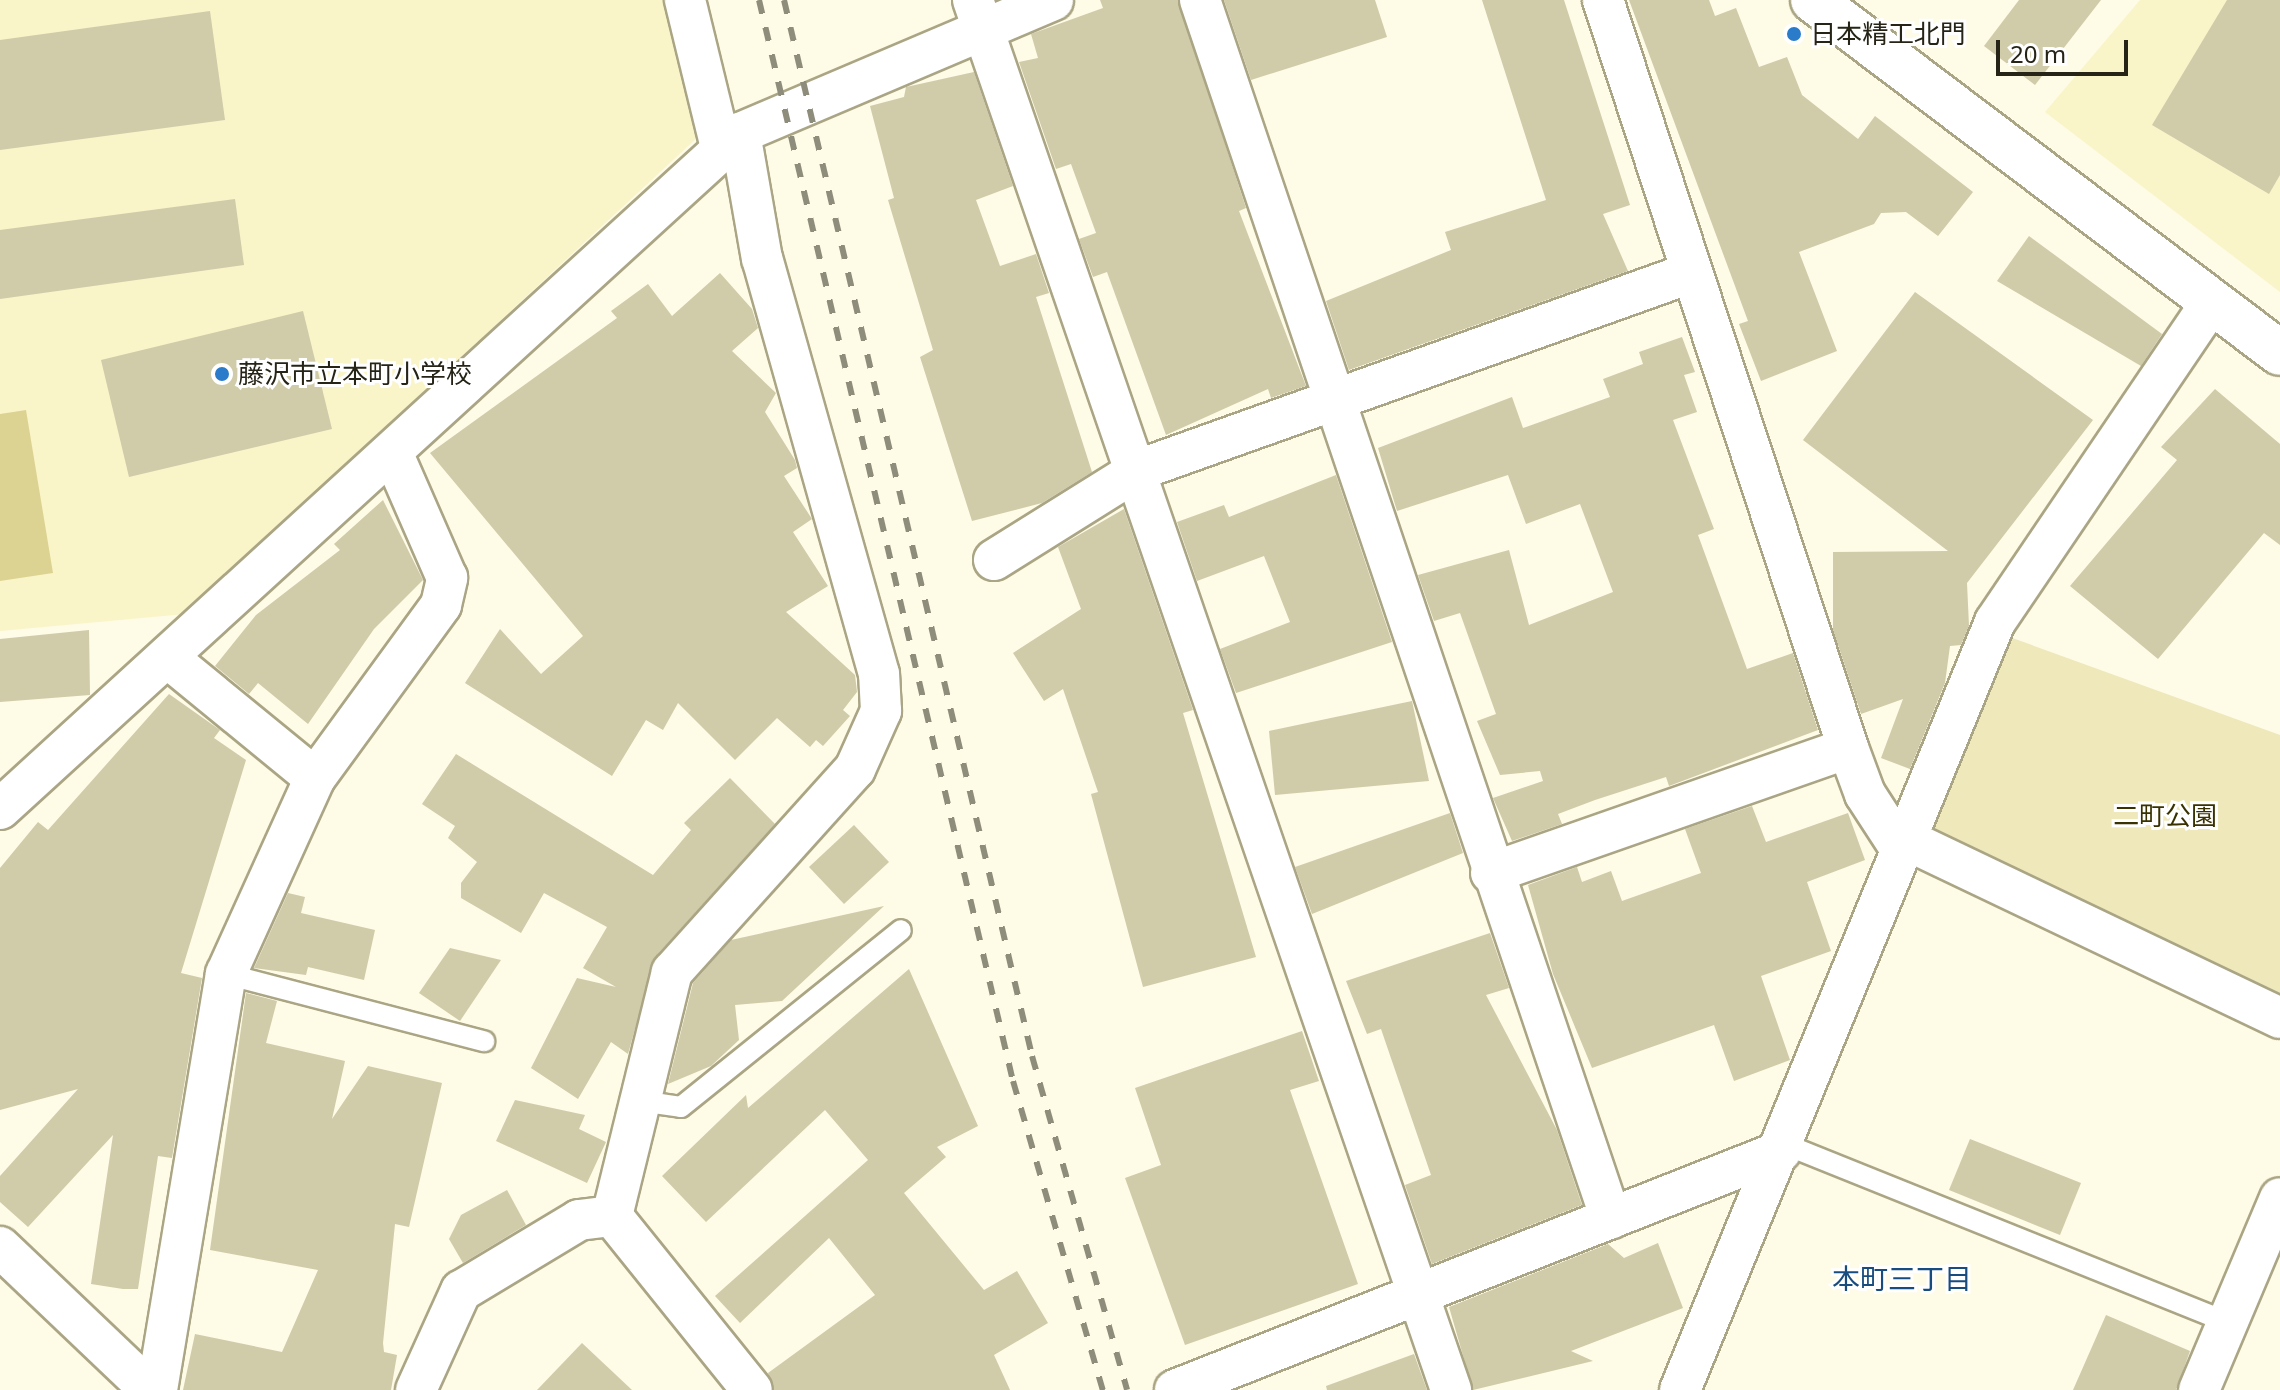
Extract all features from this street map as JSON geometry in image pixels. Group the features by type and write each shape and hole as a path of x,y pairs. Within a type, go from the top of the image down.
{"street":[{"path":"612,1216 672,972 855,769 881,711 879,674 731,143 685,0"},
{"path":"0,809 731,143 978,16 1053,0"},
{"path":"1200,0 1336,398 1491,873 1611,1219"},
{"path":"1603,0 1690,273 1865,794 1904,845 2280,1018"},
{"path":"1813,0 2280,353"},
{"path":"978,16 1138,470 1451,1390"},
{"path":"994,560 1138,470 1690,273"},
{"path":"1680,1390 1995,622 2212,302"},
{"path":"157,1390 226,974 315,778 441,605 447,578 392,452"},
{"path":"167,657 315,778"},
{"path":"1491,873 1848,748"},
{"path":"1175,1390 1418,1292 1611,1219 1782,1147"},
{"path":"2199,1390 2280,1198"},
{"path":"416,1390 461,1291 579,1220 612,1216"},
{"path":"612,1216 752,1390"},
{"path":"0,1247 150,1390"}],"lane":[{"path":"640,1101 681,1107 901,930"},
{"path":"226,974 484,1041"},
{"path":"1782,1147 2226,1322"}],"shaded area":[{"name":"藤沢市立本町小学校","path":"0,0 669,0 701,134 185,614 0,631"},
{"path":"2140,0 2280,0 2280,292 2045,112"},
{"path":"26,410 53,573 0,581 0,414"}],"green space":[{"name":"二町公園","path":"2004,635 2280,735 2280,998 1927,831"}],"building":[{"path":"1100,0 1178,0 1246,208 1239,211 1306,386 1271,398 1268,389 1166,435 1107,272 1093,277 1079,239 1096,233 1071,164 1056,169 1019,62 1038,58 1031,34 1103,8"},
{"path":"1224,0 1375,0 1387,37 1251,80"},
{"path":"1482,0 1564,0 1630,205 1603,214 1628,271 1349,370 1326,301 1451,250 1445,232 1546,200"},
{"path":"1629,0 1709,0 1715,16 1736,8 1759,67 1787,57 1802,95 1858,139 1875,116 1973,192 1938,236 1906,212 1881,213 1874,224 1799,252 1837,351 1761,381 1739,324 1748,321"},
{"path":"2019,0 2101,0 2035,85 1984,46"},
{"path":"2227,0 2280,0 2280,175 2269,194 2152,125"},
{"path":"210,11 225,120 0,150 0,40"},
{"path":"974,72 1013,186 976,200 1000,266 1036,254 1049,293 1036,297 1092,472 1042,503 972,521 920,357 933,350 888,200 894,198 870,106 904,97 906,87"},
{"path":"235,199 244,265 0,299 0,230"},
{"path":"2029,236 2162,334 2141,366 1997,281"},
{"path":"720,273 752,309 758,328 732,351 776,393 765,412 795,460 797,468 784,476 812,519 793,532 828,586 786,612 855,675 857,692 843,710 850,716 823,746 816,740 810,747 777,718 735,760 678,703 663,730 646,720 612,776 465,683 500,629 541,674 583,636 430,453 617,318 611,311 648,284 672,316"},
{"path":"1915,292 2093,420 1967,583 1969,626 1961,645 1950,646 1945,683 1910,769 1881,758 1903,699 1861,714 1833,630 1833,552 1948,551 1803,440"},
{"path":"303,311 332,429 129,477 101,360"},
{"path":"1682,337 1695,372 1684,375 1697,412 1673,420 1714,529 1698,535 1747,669 1793,653 1818,730 1669,786 1666,777 1595,800 1558,814 1562,824 1512,841 1493,798 1543,781 1540,771 1500,775 1477,721 1496,714 1460,613 1434,621 1418,575 1509,550 1529,625 1613,592 1580,504 1526,524 1508,475 1397,511 1378,448 1512,397 1523,428 1610,397 1603,379 1643,364 1639,352"},
{"path":"2215,389 2280,444 2280,545 2264,533 2158,659 2070,586 2177,460 2161,447"},
{"path":"1336,475 1392,642 1236,693 1220,649 1290,622 1264,556 1197,581 1177,522 1224,505 1229,517"},
{"path":"383,500 423,580 374,629 308,724 258,683 249,694 215,666 256,615 340,550 334,544"},
{"path":"1124,509 1193,710 1183,713 1256,957 1143,987 1091,794 1098,792 1063,689 1044,701 1013,653 1081,609 1058,547"},
{"path":"89,630 90,695 0,702 0,639"},
{"path":"169,694 220,730 214,738 246,760 181,973 202,978 172,1158 158,1156 138,1289 123,1289 91,1284 113,1135 28,1227 0,1202 0,1176 78,1089 0,1110 0,868 38,822 48,830"},
{"path":"1412,701 1429,781 1275,795 1269,731"},
{"path":"456,754 653,875 691,830 684,823 730,778 775,824 655,957 628,1054 611,1042 578,1099 531,1068 577,978 616,987 583,968 607,927 544,893 521,933 461,898 461,883 477,862 448,838 455,826 422,804"},
{"path":"1752,806 1766,842 1848,813 1865,860 1807,882 1831,951 1761,976 1790,1060 1734,1081 1714,1025 1592,1068 1553,974 1528,885 1577,867 1582,882 1611,871 1622,901 1701,873 1685,829"},
{"path":"1450,813 1463,853 1312,914 1295,867"},
{"path":"854,825 889,862 844,904 809,867"},
{"path":"288,893 305,897 301,913 375,930 364,980 308,967 306,975 254,968"},
{"path":"884,906 782,1001 735,1005 739,1040 711,1066 668,1084 693,983 731,940"},
{"path":"1490,933 1509,988 1486,995 1557,1130 1582,1205 1432,1264 1405,1185 1431,1175 1381,1029 1367,1034 1346,981"},
{"path":"450,948 501,960 460,1021 419,993"},
{"path":"909,969 978,1126 937,1147 946,1157 904,1193 984,1290 1017,1271 1048,1323 994,1355 1010,1390 774,1390 768,1373 875,1295 829,1238 740,1323 715,1296 868,1160 825,1110 706,1222 662,1176 746,1095 748,1108"},
{"path":"246,993 277,1001 266,1043 345,1061 332,1119 368,1066 442,1083 409,1227 395,1224 383,1343 384,1352 397,1355 391,1390 183,1390 195,1334 282,1352 318,1270 210,1250"},
{"path":"1302,1031 1319,1081 1290,1090 1358,1284 1185,1345 1125,1178 1161,1165 1135,1088"},
{"path":"515,1100 585,1115 579,1129 606,1142 587,1183 496,1141"},
{"path":"1970,1139 2081,1183 2060,1235 1949,1190"},
{"path":"507,1190 526,1225 463,1263 449,1239 461,1215"},
{"path":"1658,1243 1683,1308 1571,1351 1593,1361 1473,1390 1449,1307 1608,1244 1624,1258"},
{"path":"2106,1315 2190,1351 2176,1390 2073,1390"},
{"path":"582,1343 632,1390 537,1390"},
{"path":"1414,1354 1427,1390 1327,1390 1326,1386"}],"railway":[{"path":"759,0 1013,1081 1103,1390"},
{"path":"784,0 1032,1056 1127,1390"}],"place":[{"name":"日本精工北門","path":"1794,34"},
{"name":"藤沢市立本町小学校","path":"222,374"}],"district":[{"name":"本町三丁目","path":"1902,1278"}]}
